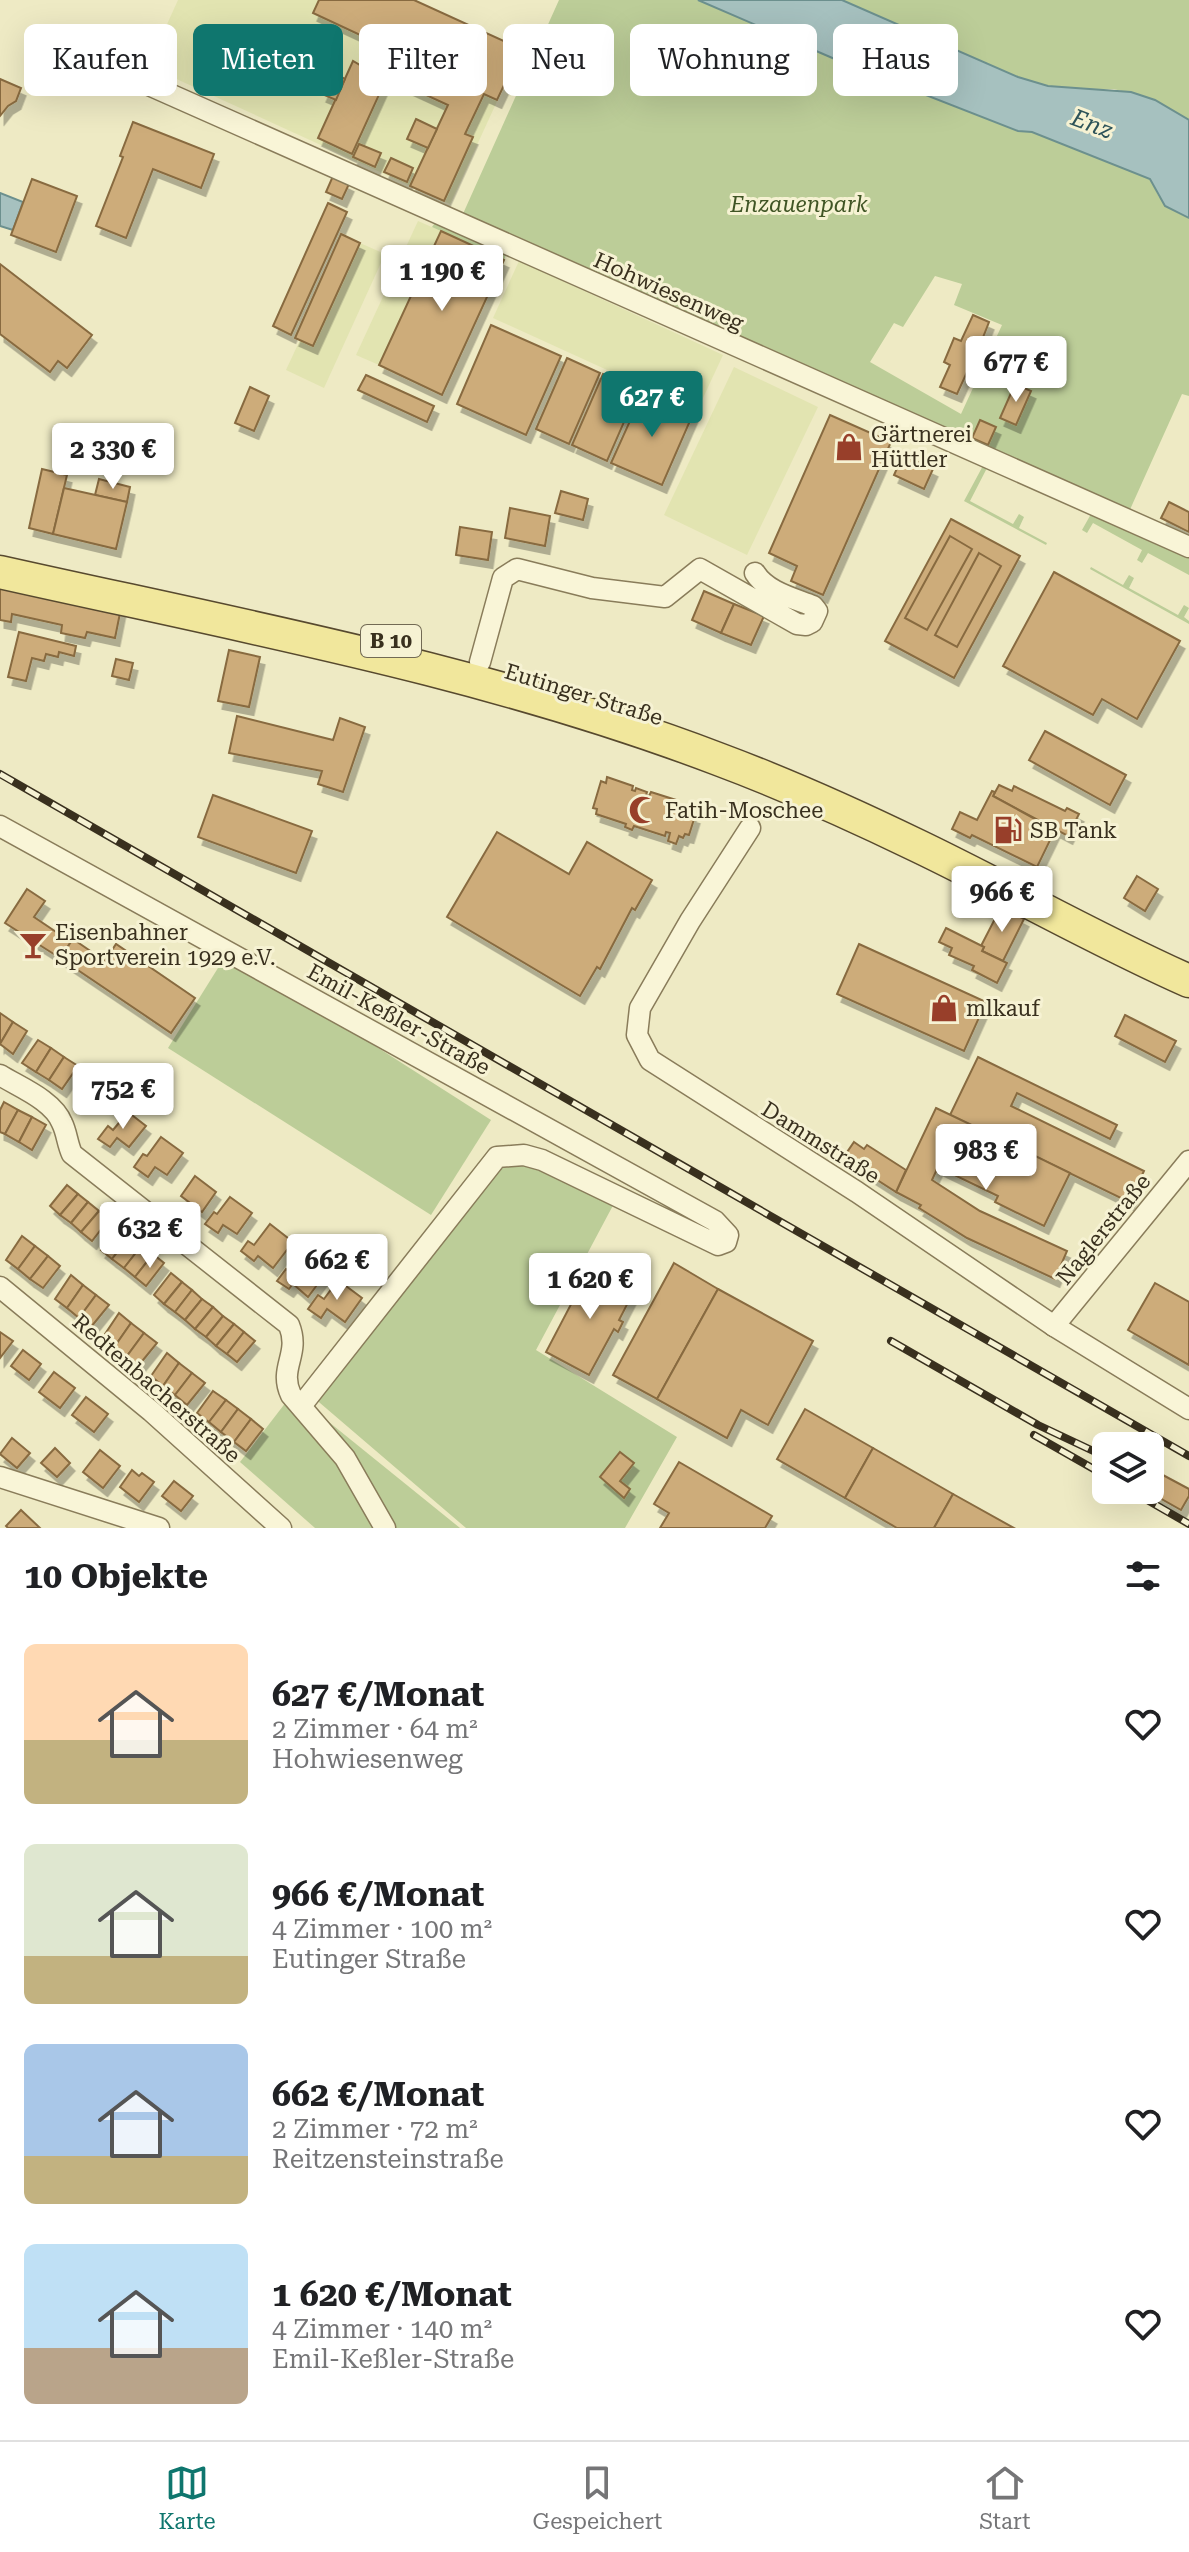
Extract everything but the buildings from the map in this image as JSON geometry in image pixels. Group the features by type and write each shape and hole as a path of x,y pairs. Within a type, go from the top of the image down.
{"main road":[{"name":"Eutinger Straße","path":"0,550 480,662 668,720 773,761 931,831 1129,943 1189,981"},
{"name":"Eutinger Straße","path":"0,572 441,673 667,740 765,777 1129,943 1189,958"}],"street":[{"name":"Hohwiesenweg","path":"174,96 1189,547"},
{"path":"480,662 503,578 517,569 592,588 665,597 700,569 797,624 812,622 817,611 813,606 773,590 755,573"},
{"name":"Emil-Keßler-Straße","path":"0,826 715,1221 728,1235 726,1242 718,1245 542,1160 524,1155 497,1157 301,1406"},
{"name":"Dammstraße","path":"750,828 647,993 637,1025 643,1050 662,1069 857,1192 1054,1326 1189,1409"},
{"path":"0,1075 51,1107 63,1123 65,1139 72,1154 289,1325 295,1339 287,1367 286,1385 345,1458 385,1528"},
{"name":"Naglerstraße","path":"1054,1326 1189,1161"},
{"name":"Redtenbacherstraße","path":"0,1287 151,1411 281,1528"},
{"path":"0,1477 159,1528"}],"green space":[{"path":"178,0 414,0 466,24 359,24 359,96 487,96 487,33 503,41 503,88 450,204 214,96 343,96 343,24 193,24 193,87 177,79 177,24 167,24"},
{"name":"Enzauenpark","path":"559,0 698,0 754,24 630,24 630,96 817,96 817,51 833,58 833,96 928,96 1018,131 1032,132 1150,179 1159,197 1189,218 1189,396 1182,394 1128,514 462,216 516,96 614,96 614,24 548,24","holes":["935,276 962,284 954,305 1002,325 961,414 870,362 894,323 903,327"]},
{"path":"842,0 1189,0 1189,120 1155,100 1114,89 1082,90 1048,86 1018,77 958,51 958,24 897,24"},
{"path":"437,220 508,250 504,260 432,227"},
{"path":"418,221 441,231 379,365 356,355"},
{"path":"360,243 385,254 324,388 286,370 300,340 313,346"},
{"path":"519,261 723,355 697,411 493,318"},
{"path":"734,367 818,407 747,555 664,515"},
{"path":"985,462 987,468 970,501 1013,524 1019,514 1024,517 1019,528 1046,545 964,501"},
{"path":"1091,514 1189,556 1189,575 1148,553 1142,563 1137,560 1142,550 1093,523 1087,533 1082,530"},
{"path":"1090,569 1123,585 1129,575 1134,578 1129,588 1178,615 1184,605 1189,608 1184,617 1189,624"},
{"path":"228,952 491,1120 431,1215 168,1048"},
{"path":"524,1155 618,1196 536,1350 677,1437 625,1528 466,1528 313,1397 497,1157"},
{"path":"293,1393 460,1528 315,1528 240,1462"}],"water":[{"path":"698,0 842,0 897,24 833,24 833,58 817,51 817,24 754,24"},
{"name":"Enz","path":"958,51 1018,77 1048,86 1131,92 1155,100 1189,120 1189,218 1165,206 1150,179 1032,132 1018,131 928,96 958,96"},
{"path":"0,193 23,202 13,230 0,226"}],"railway":[{"path":"0,774 1189,1456"},
{"path":"891,1341 1038,1425 1092,1450"},
{"path":"1034,1435 1092,1468"},
{"path":"1154,1504 1189,1524"}],"place":[{"name":"Gärtnerei Hüttler","path":"849,447"},
{"name":"Fatih-Moschee","path":"643,810"},
{"name":"SB Tank","path":"1008,830"},
{"name":"Eisenbahner Sportverein 1929 e.V.","path":"33,945"},
{"name":"mlkauf","path":"944,1008"}]}
